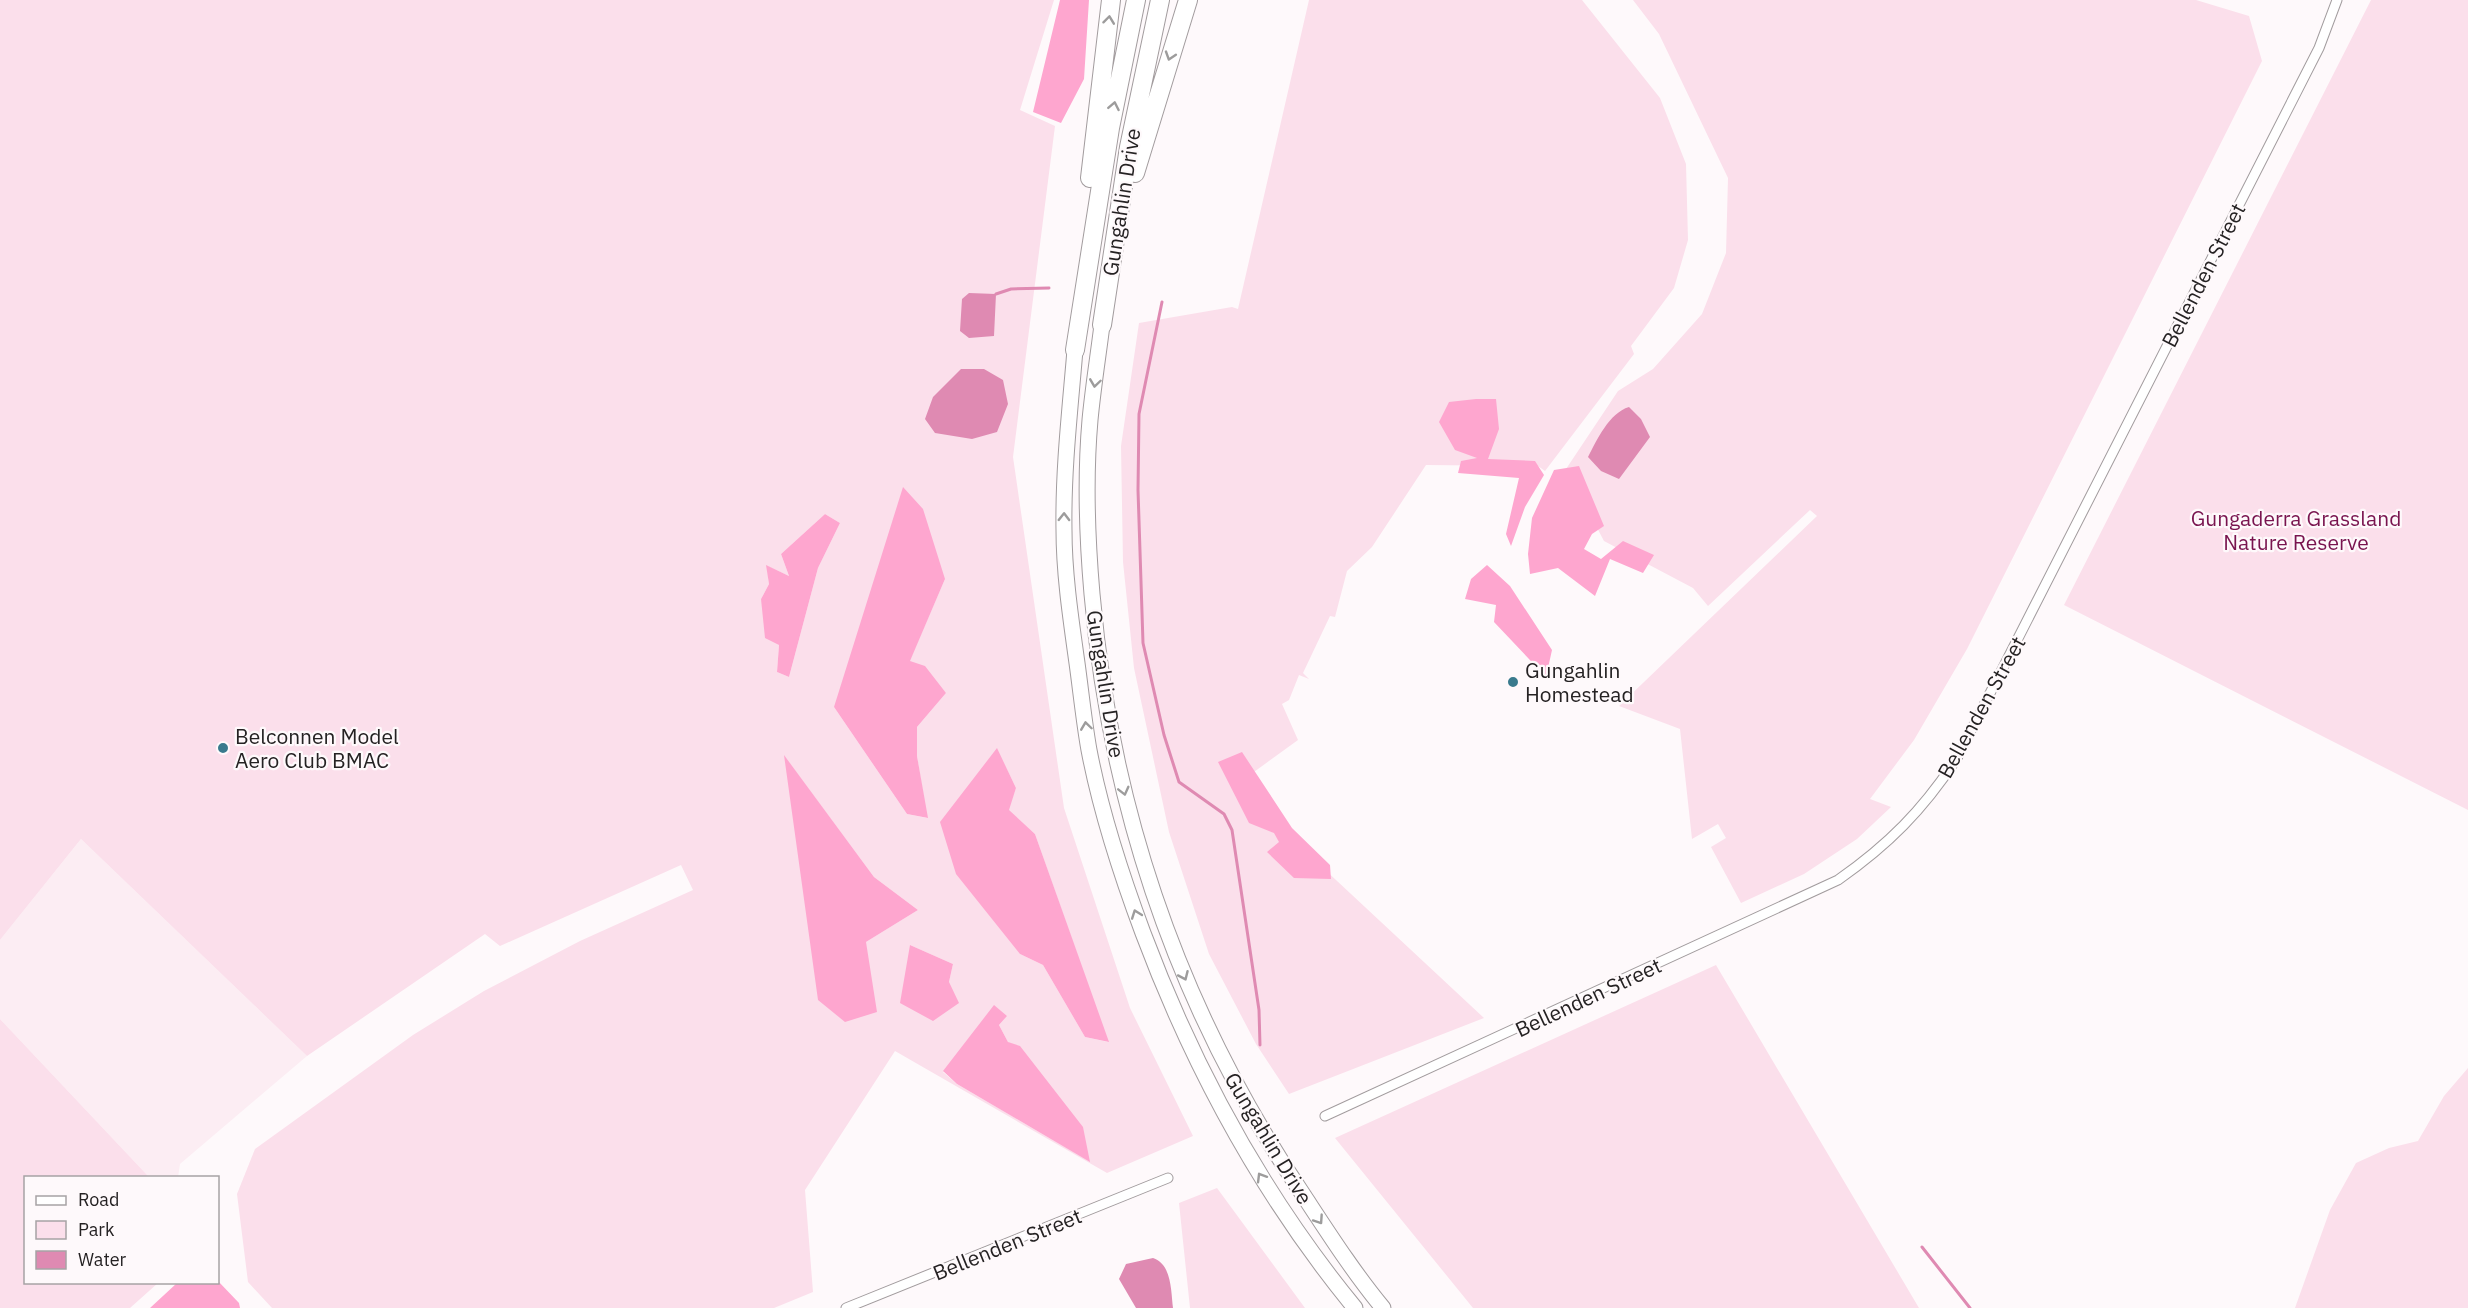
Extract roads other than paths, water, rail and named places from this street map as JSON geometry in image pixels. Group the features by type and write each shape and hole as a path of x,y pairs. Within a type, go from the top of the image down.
{"highway":[{"path":"1075,350 1082,240 1111,0"},
{"name":"Gungahlin Drive","path":"1075,350 1110,128 1136,0"},
{"name":"Gungahlin Drive","path":"1102,325 1129,147 1160,0"},
{"path":"1108,281 1142,148 1188,0"}],"main road":[{"name":"Gungahlin Drive","path":"1102,325 1090,421 1090,568 1096,637 1110,735 1136,839 1172,949 1220,1058 1275,1154 1355,1273 1383,1308"},
{"name":"Gungahlin Drive","path":"1075,350 1065,461 1064,532 1067,576 1089,751 1120,869 1172,1008 1235,1134 1275,1201 1316,1261 1355,1308"}],"street":[{"name":"Bellenden Street","path":"1325,1116 1838,880 1878,852 1909,820 1940,784 1957,758 2319,48 2337,0"},
{"name":"Bellenden Street","path":"846,1308 1168,1178"}],"water":[{"path":"969,293 996,294 994,336 969,338 960,331 962,299"},
{"path":"961,369 984,369 1003,380 1008,404 997,432 972,439 935,433 925,419 933,397"},
{"path":"1629,407 1641,419 1650,437 1619,479 1601,471 1588,457 1610,421 1615,415"},
{"path":"1153,1258 1164,1266 1167,1272 1173,1308 1136,1308 1119,1279 1126,1264"}],"waterway":[{"path":"996,294 1011,289 1049,288"},
{"path":"1162,302 1139,414 1138,490 1143,643 1164,735 1179,782 1224,814 1232,830 1259,1010 1260,1045"},
{"path":"1922,1247 1970,1308"}],"place":[{"name":"Gungahlin Homestead","path":"1513,682"},
{"name":"Belconnen Model Aero Club BMAC","path":"223,748"}],"park label":[{"name":"Gungaderra Grassland Nature Reserve","path":"2296,530"}]}
